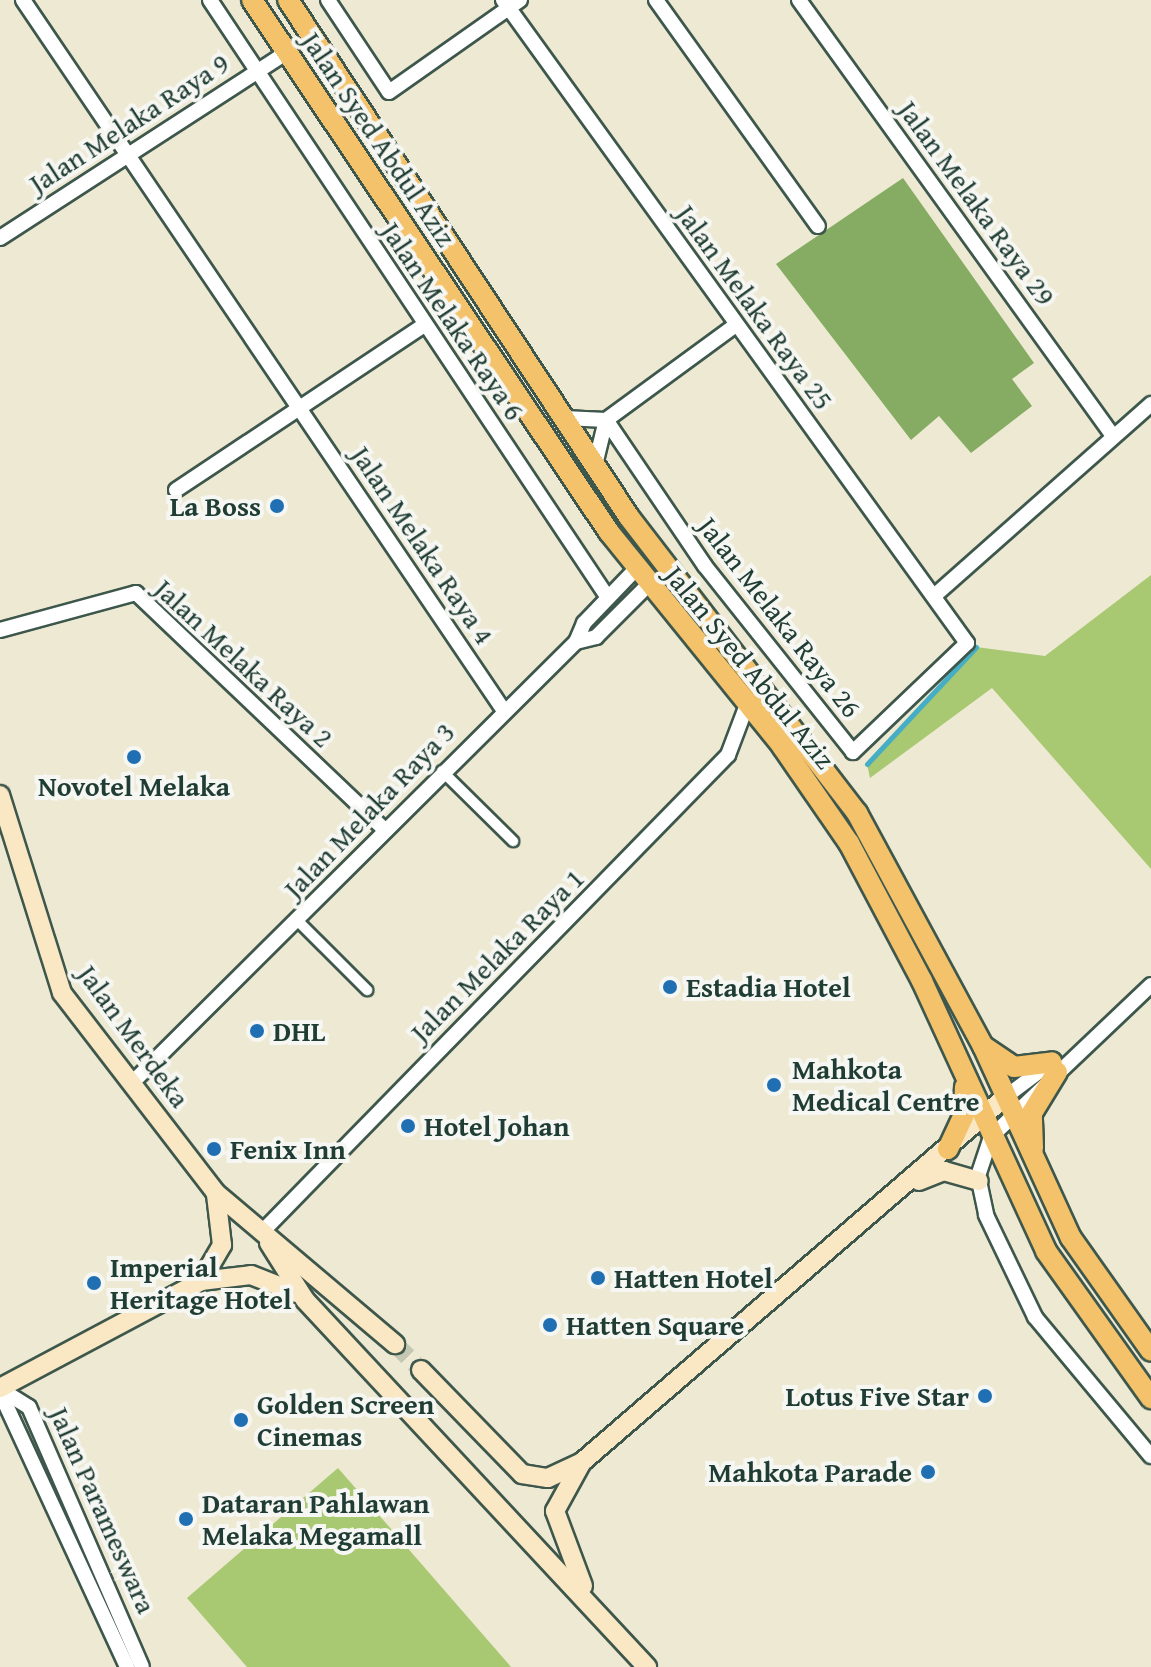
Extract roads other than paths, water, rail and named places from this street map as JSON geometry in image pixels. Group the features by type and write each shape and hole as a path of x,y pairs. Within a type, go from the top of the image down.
{"main road":[{"name":"Jalan Syed Abdul Aziz","path":"252,0 643,576 748,702 849,843 991,1137 1074,1299 1151,1398"},
{"name":"Jalan Syed Abdul Aziz","path":"288,0 657,556 833,778 983,1046 1036,1166 1096,1283 1151,1351"},
{"name":"Jalan Merdeka","path":"0,795 55,978 215,1192 395,1344"},
{"path":"983,1046 1014,1067 1054,1067 1032,1113 1036,1166"},
{"path":"948,1149 964,1114 964,1079"},
{"path":"421,1370 522,1474 548,1478 582,1462 982,1117 1008,1107"},
{"path":"895,1194 944,1171 979,1181"},
{"path":"201,1281 222,1245 215,1192"},
{"path":"262,1232 305,1300 587,1596 647,1667"},
{"path":"0,1390 29,1378 201,1281 270,1277 305,1300"},
{"path":"357,1353 353,1341 361,1326 380,1329"},
{"path":"582,1462 555,1511 563,1548 587,1596"}],"street":[{"name":"Jalan Melaka Raya 4","path":"23,0 504,711"},
{"name":"Jalan Melaka Raya 6","path":"210,0 423,326 608,598"},
{"path":"328,0 389,92 511,3"},
{"path":"656,0 818,226"},
{"name":"Jalan Melaka Raya 29","path":"799,0 1113,436"},
{"name":"Jalan Melaka Raya 25","path":"511,3 736,325 967,643"},
{"name":"Jalan Melaka Raya 9","path":"0,238 287,52"},
{"path":"564,418 606,420 736,325"},
{"path":"176,490 423,326"},
{"path":"934,596 1151,404"},
{"path":"595,465 606,420"},
{"name":"Jalan Melaka Raya 26","path":"606,420 705,566 853,752 967,643"},
{"path":"576,642 596,637 643,576"},
{"name":"Jalan Melaka Raya 3","path":"132,1083 298,921 442,771 576,642 608,598 643,576"},
{"name":"Jalan Melaka Raya 2","path":"0,630 136,593 385,830"},
{"name":"Jalan Melaka Raya 1","path":"262,1232 728,755 748,702"},
{"path":"442,771 513,841"},
{"path":"298,921 367,990"},
{"path":"1151,985 1008,1107 991,1137 979,1181 986,1215 1035,1317 1151,1456"},
{"name":"Jalan Parameswara","path":"0,1390 127,1667"},
{"name":"Jalan Parameswara","path":"0,1390 29,1407 142,1667"}],"waterway":[{"path":"867,764 976,647"}],"tunnel":[{"path":"395,1344 421,1370"}],"place":[{"name":"La Boss","path":"277,506"},
{"name":"Novotel Melaka","path":"134,757"},
{"name":"Estadia Hotel","path":"670,987"},
{"name":"DHL","path":"257,1031"},
{"name":"Mahkota Medical Centre","path":"774,1085"},
{"name":"Hotel Johan","path":"408,1126"},
{"name":"Fenix Inn","path":"214,1149"},
{"name":"Hatten Hotel","path":"598,1278"},
{"name":"Imperial Heritage Hotel","path":"94,1283"},
{"name":"Hatten Square","path":"550,1325"},
{"name":"Lotus Five Star","path":"985,1396"},
{"name":"Golden Screen Cinemas","path":"241,1420"},
{"name":"Mahkota Parade","path":"928,1472"},
{"name":"Dataran Pahlawan Melaka Megamall","path":"186,1519"}]}
